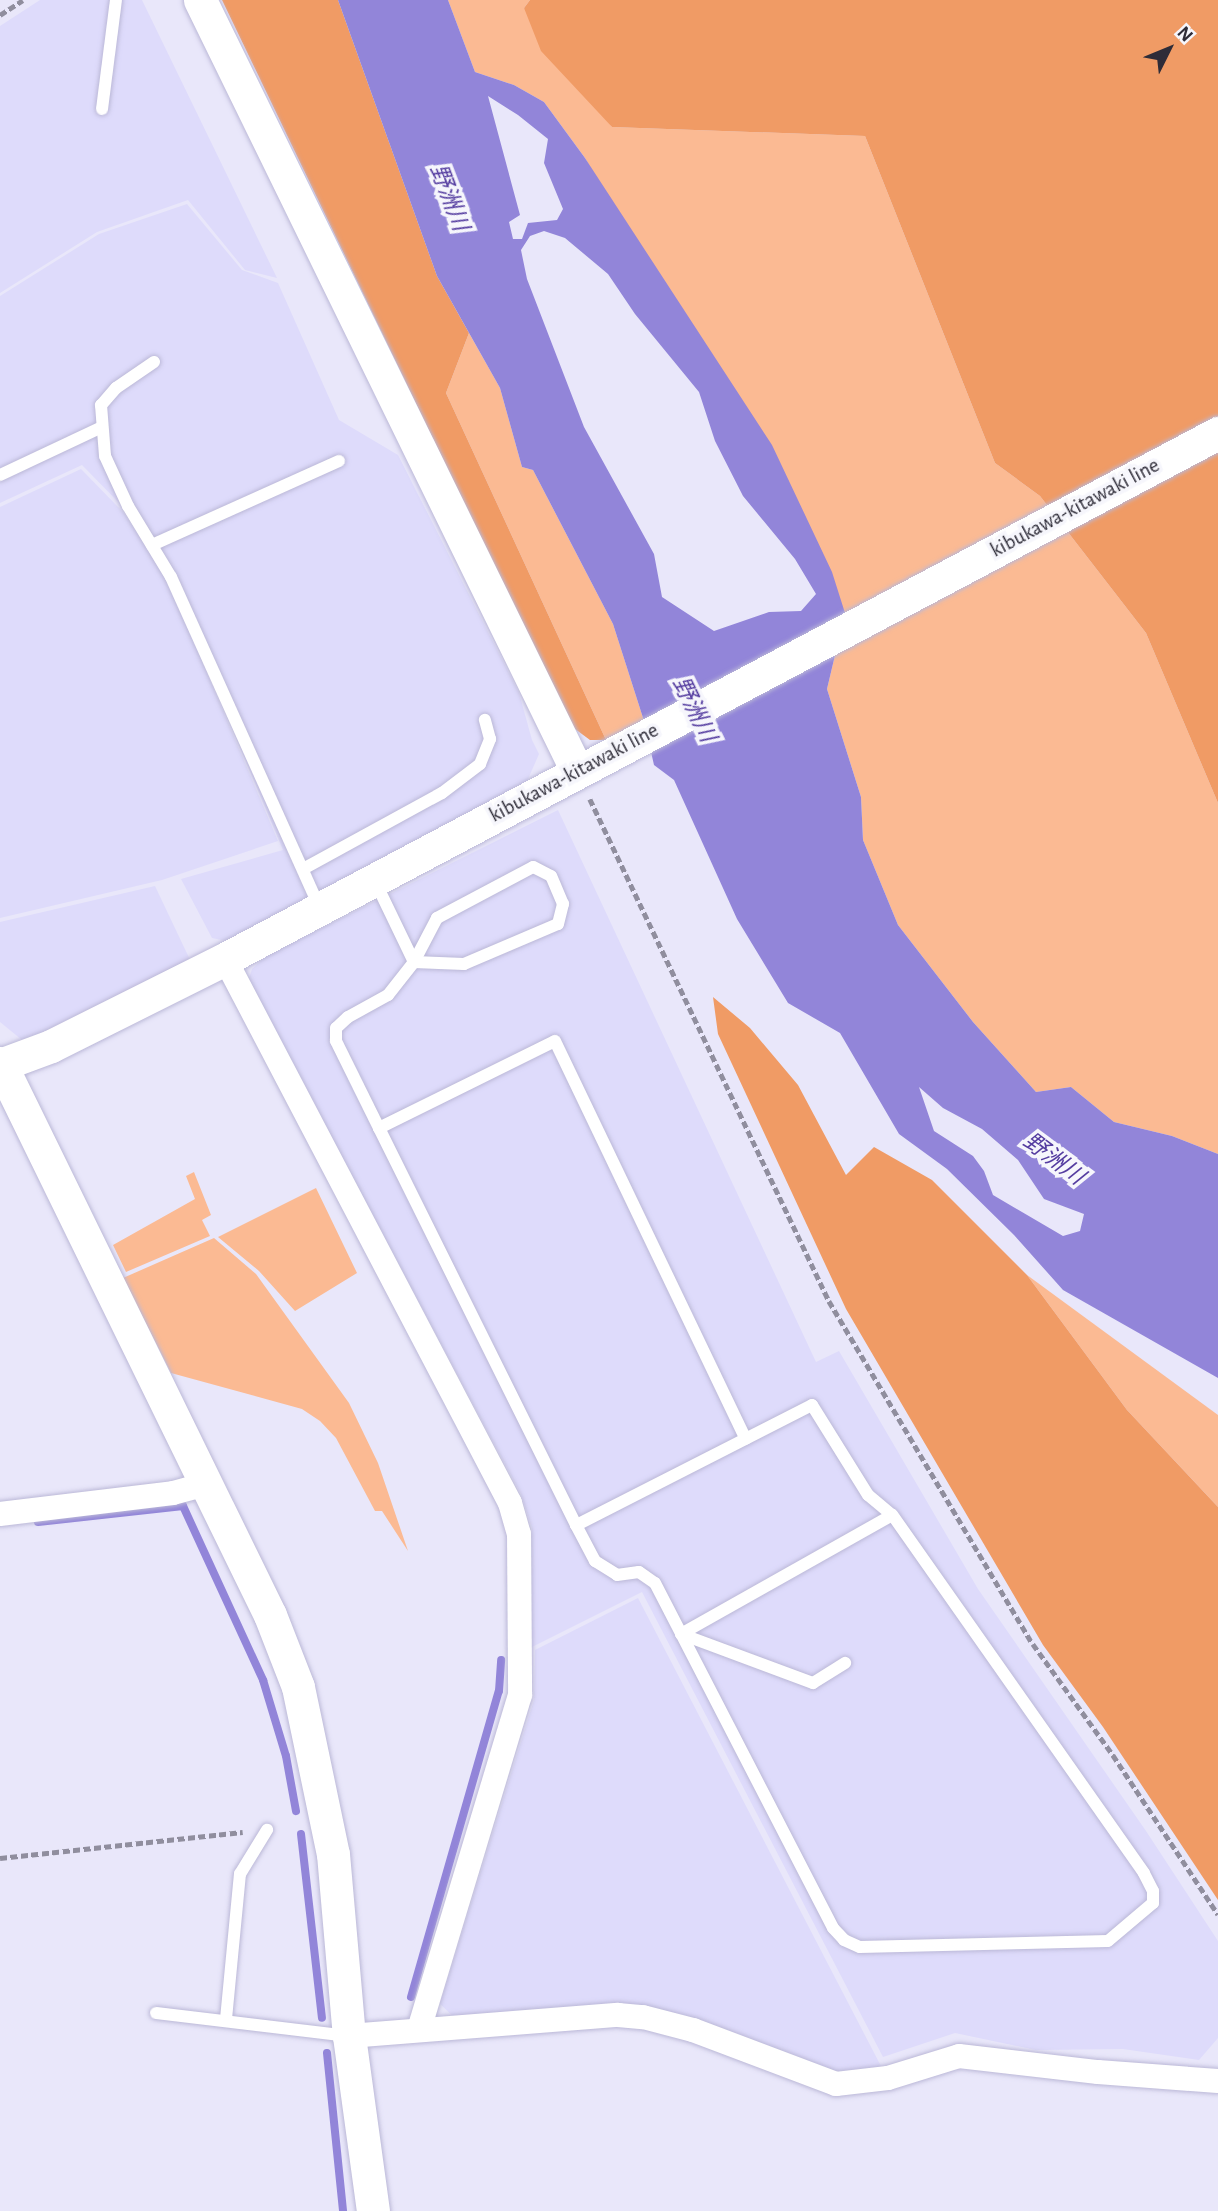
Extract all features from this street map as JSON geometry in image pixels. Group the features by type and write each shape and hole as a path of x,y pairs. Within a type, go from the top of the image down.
{"street":[{"path":"200,0 577,771"},
{"name":"kibukawa-kitawaki line","path":"0,1064 51,1046 225,959 1218,433"},
{"path":"225,959 510,1503 519,1534 520,1695 419,2029"},
{"path":"0,1064 270,1615 298,1687 333,1854 349,2036 373,2211"},
{"path":"0,1514 173,1493 205,1484"},
{"path":"349,2036 618,2015 643,2017 722,2040 836,2084 888,2078 959,2056 1098,2072 1218,2081"}],"lane":[{"path":"102,109 116,0"},
{"path":"154,362 116,388 100,405 100,428 105,456 128,506 171,577 320,908"},
{"path":"0,475 100,428"},
{"path":"152,545 339,461"},
{"path":"303,869 442,793 480,764 491,739 485,720"},
{"path":"414,962 464,964 558,924 563,904 551,876 533,867 437,918 414,962 388,995 348,1017 336,1028 336,1041 576,1525 595,1561 617,1575 639,1572 655,1583 833,1928 844,1940 860,1947 1108,1941 1153,1903 1153,1891 1144,1873 892,1515 868,1495 812,1405 576,1525"},
{"path":"374,879 414,962"},
{"path":"379,1128 555,1041 746,1439"},
{"path":"681,1634 892,1515"},
{"path":"681,1634 813,1683 845,1664"},
{"path":"226,2019 240,1874 267,1830"},
{"path":"156,2012 349,2036"}],"path":[{"path":"0,15 23,0"},
{"path":"577,771 829,1301 1033,1644 1113,1755 1218,1914"},
{"path":"0,1858 267,1830"}],"shaded area":[{"path":"40,0 142,0 277,278 245,270 188,200 97,232 0,293 0,26"},
{"path":"222,0 338,0 437,276 469,333 446,393 606,740 590,740 571,726"},
{"path":"448,0 530,0 524,8 612,127 865,136 995,463 1040,496 1146,633 1218,803 1218,1154 1172,1136 1114,1122 1071,1087 1036,1092 973,1022 898,925 863,840 861,797 827,689 845,613 585,158 544,102 514,85 475,72"},
{"path":"530,0 1218,0 1218,803 1146,633 1040,496 995,463 865,136 612,127 541,51 524,8"},
{"path":"187,204 242,270 278,283 339,420 398,455 519,693 532,740 539,754 525,786 227,941 212,938 181,879 283,850 169,578 126,510 82,465 0,503 0,296 99,234"},
{"path":"469,333 500,388 522,467 533,470 613,624 644,721 606,740 446,393"},
{"path":"81,469 123,512 165,574 278,841 162,880 0,918 0,507"},
{"path":"558,810 816,1362 839,1351 978,1589 1146,1831 1218,1941 1218,2038 1199,2060 1123,2049 1036,2050 955,2033 883,2057 642,1592 532,1647 532,1528 521,1494 248,981 252,969 266,956"},
{"path":"155,886 192,964 37,1037 22,1040 0,1022 0,922"},
{"path":"713,997 750,1028 798,1085 846,1175 874,1147 932,1180 1027,1275 1127,1410 1218,1507 1218,1900 1103,1727 1043,1645 846,1309 718,1034"},
{"path":"194,1172 211,1215 202,1220 210,1236 126,1272 113,1245 195,1199 186,1176"},
{"path":"316,1188 357,1273 295,1311 259,1271 218,1237"},
{"path":"214,1238 256,1274 349,1403 378,1463 408,1551 382,1511 375,1511 336,1438 320,1421 302,1409 171,1373 123,1278"},
{"path":"1027,1275 1218,1415 1218,1507 1127,1410"},
{"path":"638,1598 883,2070 836,2075 691,2017 455,2018 440,2004 534,1700 535,1650"}],"water":[{"name":"野洲川","path":"338,0 448,0 475,72 514,85 544,102 585,158 772,445 832,572 845,613 827,689 861,797 863,840 898,925 973,1022 1036,1092 1071,1087 1114,1122 1172,1136 1218,1154 1218,1378 1063,1290 1014,1235 947,1169 899,1134 840,1033 788,1003 737,919 674,780 654,765 644,721 613,624 533,470 522,467 500,388 437,276","holes":["488,96 548,139 544,163 563,209 557,220 528,223 522,239 513,239 509,222 520,215","544,231 565,238 608,274 635,314 699,392 715,441 743,496 795,559 816,594 801,611 769,612 714,631 662,597 654,554 584,427 527,279 521,250 530,236","919,1087 943,1108 982,1129 1018,1160 1044,1199 1084,1214 1080,1231 1063,1236 993,1195 984,1171 973,1156 934,1131"]}],"waterway":[{"path":"38,1522 183,1506 263,1680 286,1756 296,1811"},
{"path":"411,1997 499,1691 501,1660"},
{"path":"301,1834 322,2018"},
{"path":"327,2053 343,2211"}]}
